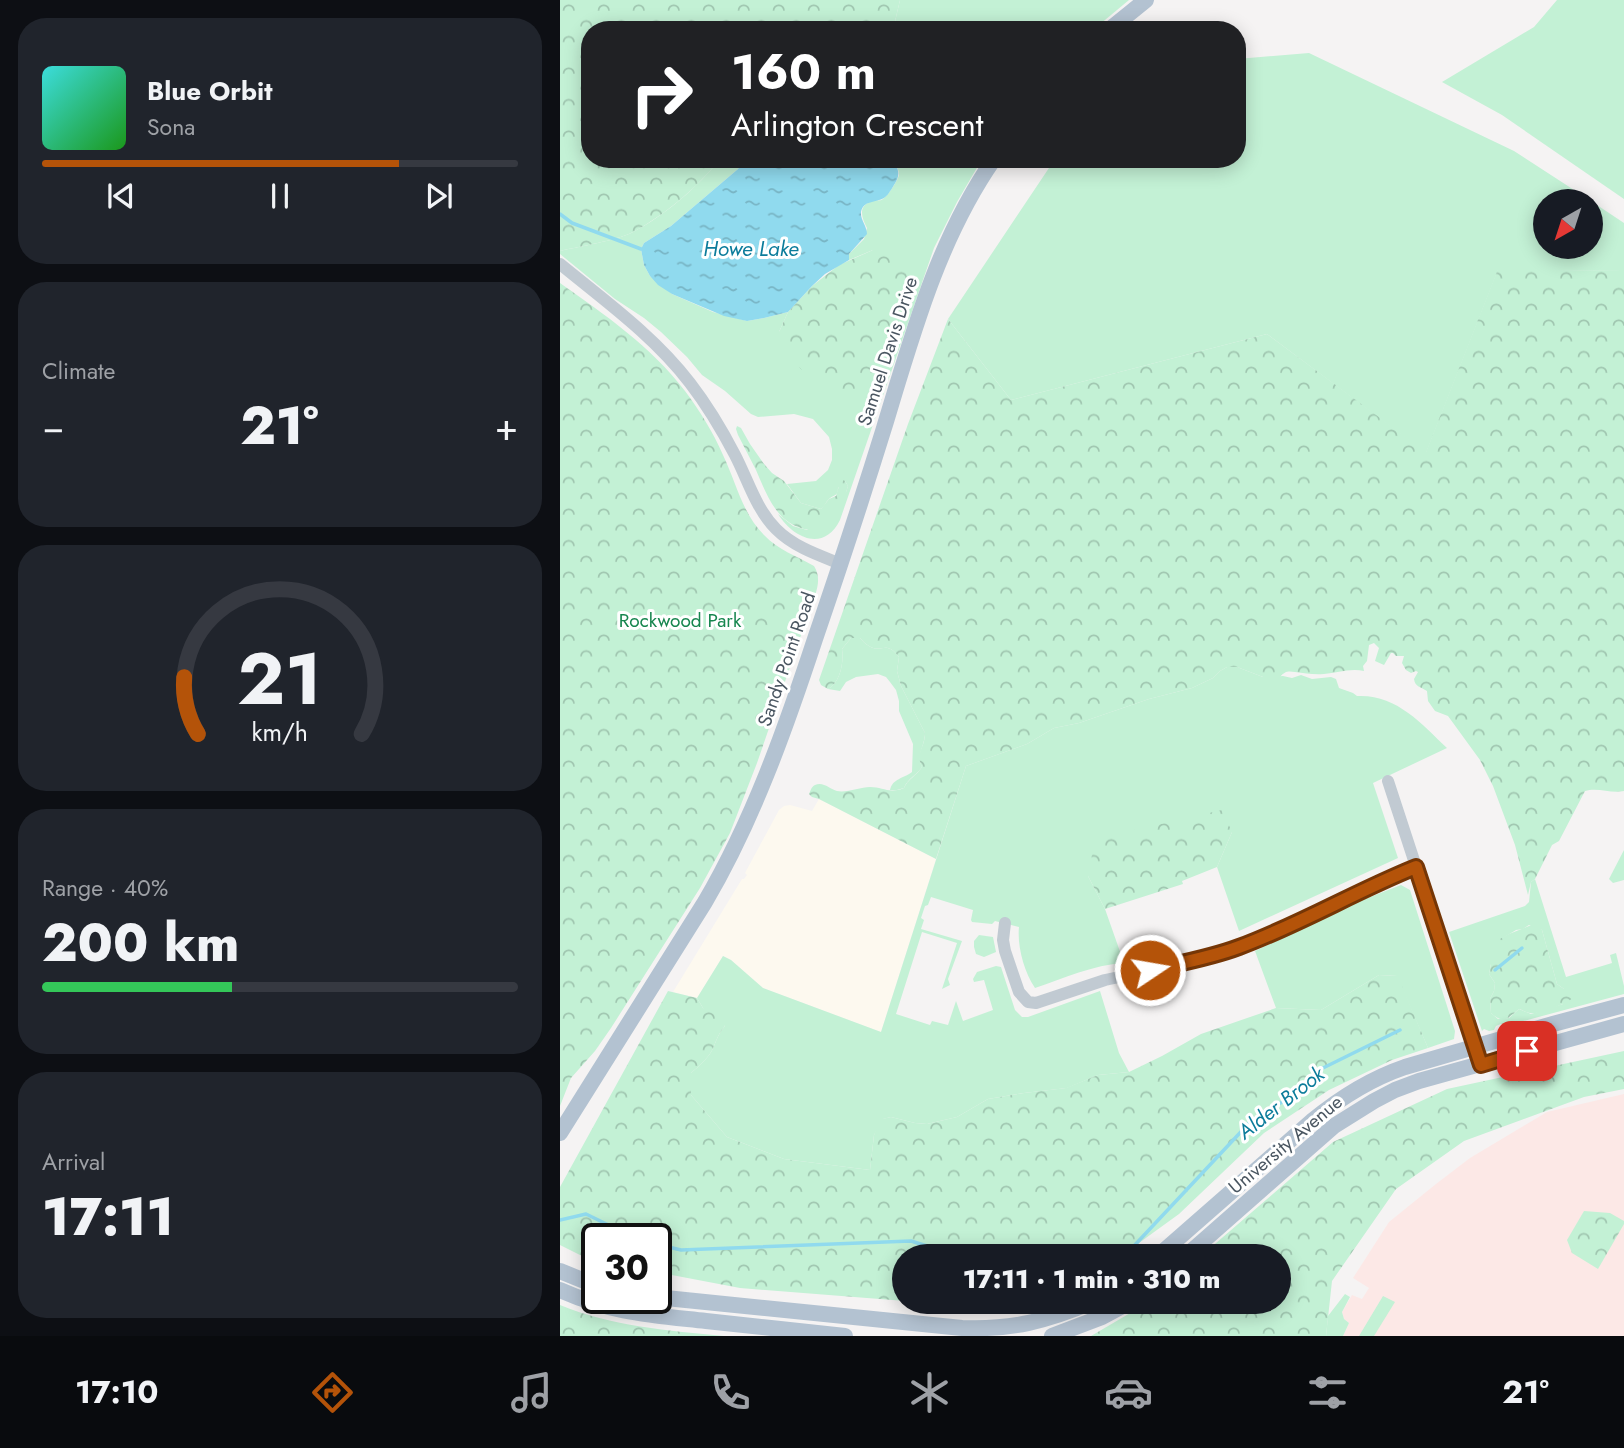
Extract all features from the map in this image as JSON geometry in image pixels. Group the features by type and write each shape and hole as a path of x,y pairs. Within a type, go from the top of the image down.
{"main road":[{"path":"1120,21 1146,0"},
{"name":"Samuel Davis Drive","path":"841,564 930,286 954,227 989,168"},
{"name":"Sandy Point Road","path":"560,1133 699,911 737,842 794,705 841,564"},
{"name":"University Avenue","path":"1172,1244 1330,1106 1387,1073 1624,1005"},
{"name":"University Avenue","path":"1200,1244 1334,1126 1395,1090 1624,1024"},
{"path":"560,1271 581,1280"},
{"path":"560,1290 604,1307 648,1315 845,1336"},
{"path":"672,1299 986,1329 1042,1321 1062,1314"},
{"path":"1052,1336 1108,1314"}],"street":[{"path":"560,264 640,330 688,381 721,429 766,519 777,531 804,549 841,564"},
{"path":"1388,781 1481,1065"},
{"path":"1004,923 1003,945 1019,992 1028,1002 1036,1003 1105,980 1199,960 1241,946 1416,867"}],"shaded area":[{"path":"819,799 936,859 881,1032 763,988 723,956 697,998 673,992 747,875 745,873 779,810 790,805 812,811"},
{"path":"1624,1094 1624,1336 1343,1336 1349,1323 1342,1312 1352,1295 1362,1299 1369,1288 1353,1278 1389,1222 1470,1158 1547,1112"}],"green space":[{"path":"560,0 900,0 895,21 581,21 581,168 712,168 680,200 633,232 560,251"},
{"path":"900,0 1129,0 1104,21 895,21"},
{"path":"1557,0 1624,0 1624,199 1502,115 1442,82 1534,27"},
{"path":"1309,53 1514,151 1573,189 1533,189 1533,259 1603,259 1603,209 1624,223 1624,271 1498,270 1426,453 1267,334 1011,400 948,319 1049,168 1246,168 1246,58"},
{"path":"712,168 739,168 671,226 644,243 641,249 644,265 650,276 672,294 713,312 747,321 788,312 779,332 873,250 849,260 849,254 864,239 867,228 862,216 864,206 885,197 899,175 897,168 977,168 934,248 840,520 833,530 818,539 800,535 792,530 778,514 793,526 807,530 846,492 848,486 845,481 821,509 801,503 787,484 816,481 828,470 832,460 829,437 813,419 794,414 758,417 751,414 702,375 661,332 560,254 560,251 608,241 633,232 657,218"},
{"path":"873,250 906,258 907,284 891,344 869,394 852,394 823,386 802,370 785,353 779,332 788,312 812,286 839,265"},
{"path":"1498,269 1624,271 1624,791 1585,791 1559,841 1552,845 1531,882 1528,895 1515,845 1493,786 1480,760 1448,716 1435,711 1428,701 1427,691 1415,682 1418,672 1411,673 1402,663 1404,656 1391,653 1384,665 1375,661 1379,648 1374,643 1369,645 1364,671 1320,674 1288,672 1280,677 1263,677 1237,667 1227,667 1213,678 1192,688 1149,699 1079,723 1054,728 1027,744 966,766 936,859 809,794 818,784 841,791 870,787 899,790 904,788 922,767 920,754 925,733 901,686 897,671 899,657 891,649 873,648 860,638 851,638 842,649 842,666 836,682 828,689 821,685 819,680 908,424 948,319 1011,400 1267,334 1426,452"},
{"name":"Rockwood Park","path":"560,283 627,332 672,375 711,430 756,526 775,545 814,566 818,582 757,763 730,833 700,888 611,1028 571,1078 560,1106"},
{"path":"737,426 741,428 764,464 784,481 801,503 821,509 829,499 836,496 841,479 845,481 848,486 834,517 824,525 809,530 784,519 768,496 738,435"},
{"path":"851,638 860,638 873,648 891,649 899,657 897,671 901,686 925,733 920,758 922,767 904,788 890,790 896,781 912,772 913,744 899,711 896,690 890,682 878,674 856,677 846,682 840,691 828,689 836,682 842,666 842,649"},
{"path":"1227,667 1237,667 1263,677 1331,677 1336,679 1339,688 1357,696 1384,700 1396,705 1447,748 1373,783 1398,858 1239,931 1217,867 1232,832 1088,876 1105,909 1124,963 1090,969 1035,988 1022,959 1019,927 995,921 992,924 972,922 973,910 931,897 921,918 924,920 921,929 962,941 948,979 950,985 942,989 957,943 922,932 896,1014 930,1025 932,1021 948,1025 956,1001 963,1021 993,1010 984,980 974,982 973,979 977,972 996,966 1001,967 1015,1010 1022,1017 1100,991 1119,1053 1129,1072 1098,1075 1067,1088 988,1099 957,1117 927,1124 891,1117 883,1119 874,1135 870,1170 784,1159 727,1137 691,1095 691,1073 710,1054 725,1026 703,1008 697,998 723,956 763,988 881,1032 966,766 1027,744 1054,728 1079,723 1149,699 1192,688 1213,678"},
{"path":"1222,810 1232,832 1217,867 1182,881 1183,884 1105,909 1088,876 1095,839"},
{"path":"1624,850 1624,880 1613,883 1609,879"},
{"path":"1535,879 1566,977 1612,963 1610,955 1616,953 1624,994 1482,1031 1449,932 1525,906 1529,902 1531,882","holes":["1529,925 1542,930 1557,984 1564,989 1563,1004 1531,1014 1519,1009 1509,1018 1498,1019 1491,1013 1490,999 1495,983 1489,974 1503,938"]},
{"path":"1401,885 1410,890 1455,1031 1454,1039 1428,1048 1397,976 1379,975 1321,1010 1276,1008 1255,951 1360,901"},
{"path":"1534,924 1542,930 1557,984 1564,989 1570,989 1573,998 1545,1011 1530,1013 1519,1009 1506,1019 1499,1019 1491,1013 1490,999 1495,983 1489,974 1491,964 1486,959 1485,952 1489,945"},
{"path":"979,935 993,937 996,952 984,957 976,954 974,941"},
{"path":"1379,975 1398,976 1428,1048 1392,1060 1329,1090 1264,1133 1179,1214 1138,1244 892,1244 892,1300 740,1288 672,1275 672,1223 581,1223 581,1256 560,1245 560,1187 668,991 697,998 703,1008 717,1012 725,1026 710,1054 691,1073 691,1095 727,1137 784,1159 870,1170 874,1135 882,1119 891,1117 927,1124 957,1117 988,1099 1066,1088 1098,1075 1129,1072 1201,1034 1276,1008 1321,1010"},
{"path":"1624,1051 1624,1089 1584,1097 1464,1141 1396,1189 1332,1281 1326,1336 1091,1336 1129,1314 1291,1314 1291,1244 1215,1244 1333,1142 1447,1089"},
{"path":"1584,1211 1610,1213 1624,1221 1598,1269 1572,1253 1567,1240"},
{"path":"1345,1294 1350,1297 1342,1312 1349,1323 1343,1336 1326,1336 1328,1316"},
{"path":"1383,1296 1395,1302 1374,1336 1359,1336"},
{"path":"560,1305 581,1314 620,1323 724,1336 560,1336"}],"water":[{"name":"Howe Lake","path":"897,168 898,175 886,196 862,208 861,215 867,234 849,254 849,260 825,274 788,312 747,321 724,316 672,294 658,285 644,265 641,249 644,243 671,226 738,169"}],"waterway":[{"path":"560,214 572,223 641,249"},
{"name":"Alder Brook","path":"1495,970 1522,948"},
{"name":"Alder Brook","path":"1136,1244 1252,1120 1302,1090 1321,1069 1400,1030"},
{"name":"Alder Brook","path":"560,1220 586,1214 604,1223"},
{"name":"Alder Brook","path":"672,1248 681,1250 911,1241 921,1244"}],"route":[{"path":"1150,970 1199,960 1241,946 1416,867 1481,1065 1527,1051"}]}
